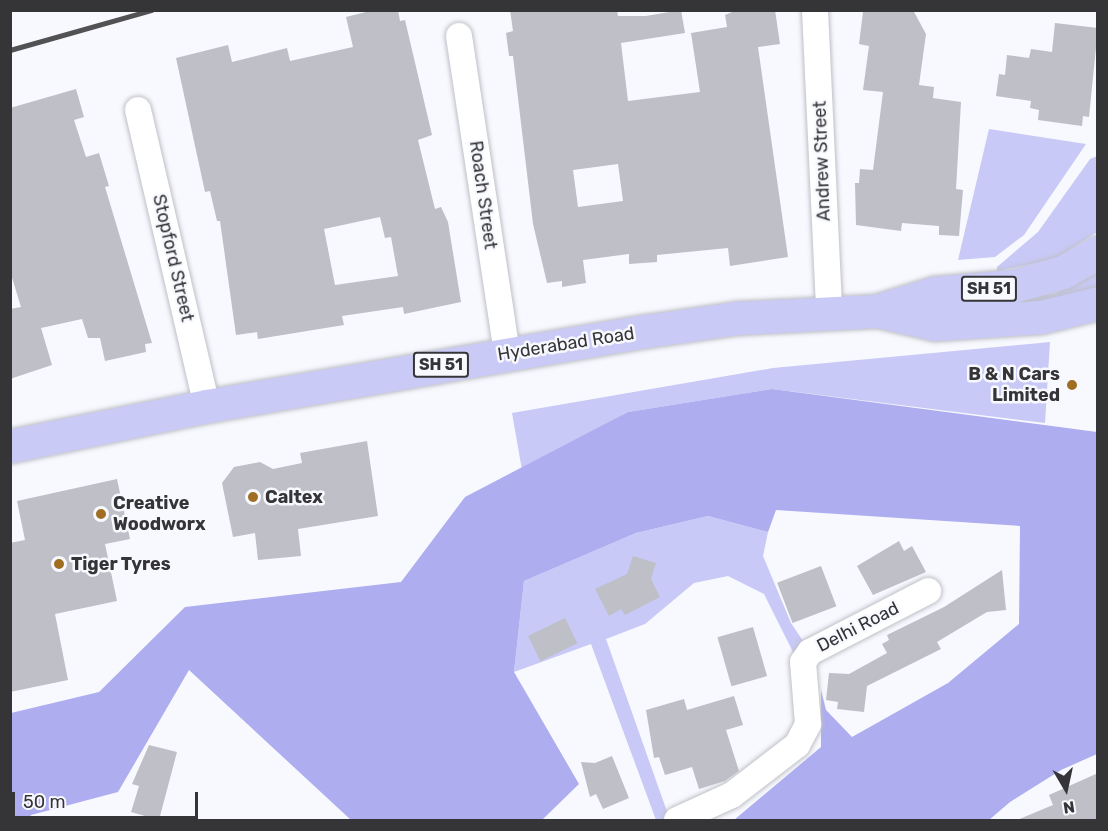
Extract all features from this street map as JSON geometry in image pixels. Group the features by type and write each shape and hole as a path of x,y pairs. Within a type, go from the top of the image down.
{"main road":[{"name":"Hyderabad Road","path":"10,447 207,406 507,354 736,318 876,310 934,293 1038,280 1063,272 1098,252"},
{"name":"Hyderabad Road","path":"876,310 936,324 1041,317 1098,303"},
{"path":"1041,317 1098,329"}],"street":[{"name":"Andrew Street","path":"815,10 829,312"},
{"name":"Roach Street","path":"459,36 507,354"},
{"name":"Stopford Street","path":"138,110 207,406"},
{"name":"Delhi Road","path":"677,820 732,795 797,746 808,724 803,662 810,652 928,591"}],"shaded area":[{"path":"989,129 1086,144 1024,235 995,257 958,260"},
{"path":"1097,156 1097,232 1055,259 997,271 997,267 1038,232 1090,159"},
{"path":"1097,273 1097,288 1047,303 956,305 1054,294"},
{"path":"1050,342 1045,423 772,389 628,412 522,470 512,413 773,368"},
{"path":"772,389 1097,432 1097,754 1061,770 1010,802 989,820 734,820 821,747 821,690 826,710 852,737 948,683 1019,624 1020,526 776,510 768,532 708,516 636,533 524,581 514,672 579,784 542,820 351,820 189,670 118,792 31,815 28,820 11,820 11,713 99,692 185,607 401,582 465,497 628,412"},
{"path":"708,516 768,532 763,556 791,623 805,644 794,654 764,594 728,576 694,583 645,624 606,639 670,820 656,820 591,644 514,672 524,581 636,533"}],"building":[{"path":"374,10 398,10 400,21 405,20 432,135 418,140 435,209 441,207 448,222 461,302 404,314 403,307 342,316 344,325 258,339 257,332 236,335 220,221 217,221 210,191 205,192 176,58 228,45 232,62 287,48 290,61 353,47 346,17","holes":["380,217 385,238 391,237 398,276 335,285 324,229"]},
{"path":"510,10 617,10 618,16 646,16 681,10 685,33 621,43 628,101 700,92 691,33 727,27 725,15 732,12 775,10 780,44 758,47 788,257 730,266 728,248 657,255 657,262 629,264 629,254 583,260 586,283 562,287 562,281 547,283 533,224 513,56 509,56 506,33 513,31","holes":["618,164 623,201 578,207 573,170"]},
{"path":"913,10 926,34 919,85 934,87 933,98 961,102 956,189 963,190 959,236 939,235 939,226 902,223 901,231 856,225 855,183 859,183 860,169 873,170 883,92 863,90 869,46 859,44 863,12"},
{"path":"1055,23 1098,28 1089,117 1083,116 1082,126 1038,120 1039,110 1030,108 1031,101 996,96 999,74 1005,75 1007,55 1029,58 1031,49 1052,52"},
{"path":"76,89 84,117 74,120 86,157 99,153 109,186 105,187 152,343 145,344 146,352 105,361 100,338 88,338 82,319 41,328 52,365 10,379 10,309 21,307 10,271 10,108"},
{"path":"367,441 378,516 298,529 301,556 258,560 255,533 233,537 222,483 234,467 260,462 273,469 302,463 300,453"},
{"path":"117,479 130,539 105,544 117,601 55,614 68,680 10,692 10,543 25,540 17,501"},
{"path":"899,541 904,551 912,546 926,572 873,595 857,566"},
{"path":"633,556 656,563 651,579 660,597 625,615 621,609 609,616 595,589 627,574"},
{"path":"821,566 836,606 793,623 777,583"},
{"path":"1002,570 1006,610 987,612 937,642 941,649 867,686 864,712 837,709 838,702 826,700 829,673 849,674 887,653 882,644 889,640 887,635 944,607"},
{"path":"565,618 577,643 540,661 528,636"},
{"path":"753,627 767,676 731,686 717,637"},
{"path":"734,696 743,725 726,730 739,771 725,781 699,789 692,767 665,775 659,757 654,758 646,710 684,699 687,710"},
{"path":"149,745 177,752 159,820 131,812 139,786 132,784"},
{"path":"612,756 629,798 603,809 596,794 590,797 581,762 595,763"},
{"path":"1098,773 1098,820 1017,820 1053,805 1049,795"}],"railway":[{"path":"10,50 151,10"}],"place":[{"name":"B & N Cars Limited","path":"1072,385"},
{"name":"Caltex","path":"253,497"},
{"name":"Creative Woodworx","path":"101,514"},
{"name":"Tiger Tyres","path":"59,564"}]}
